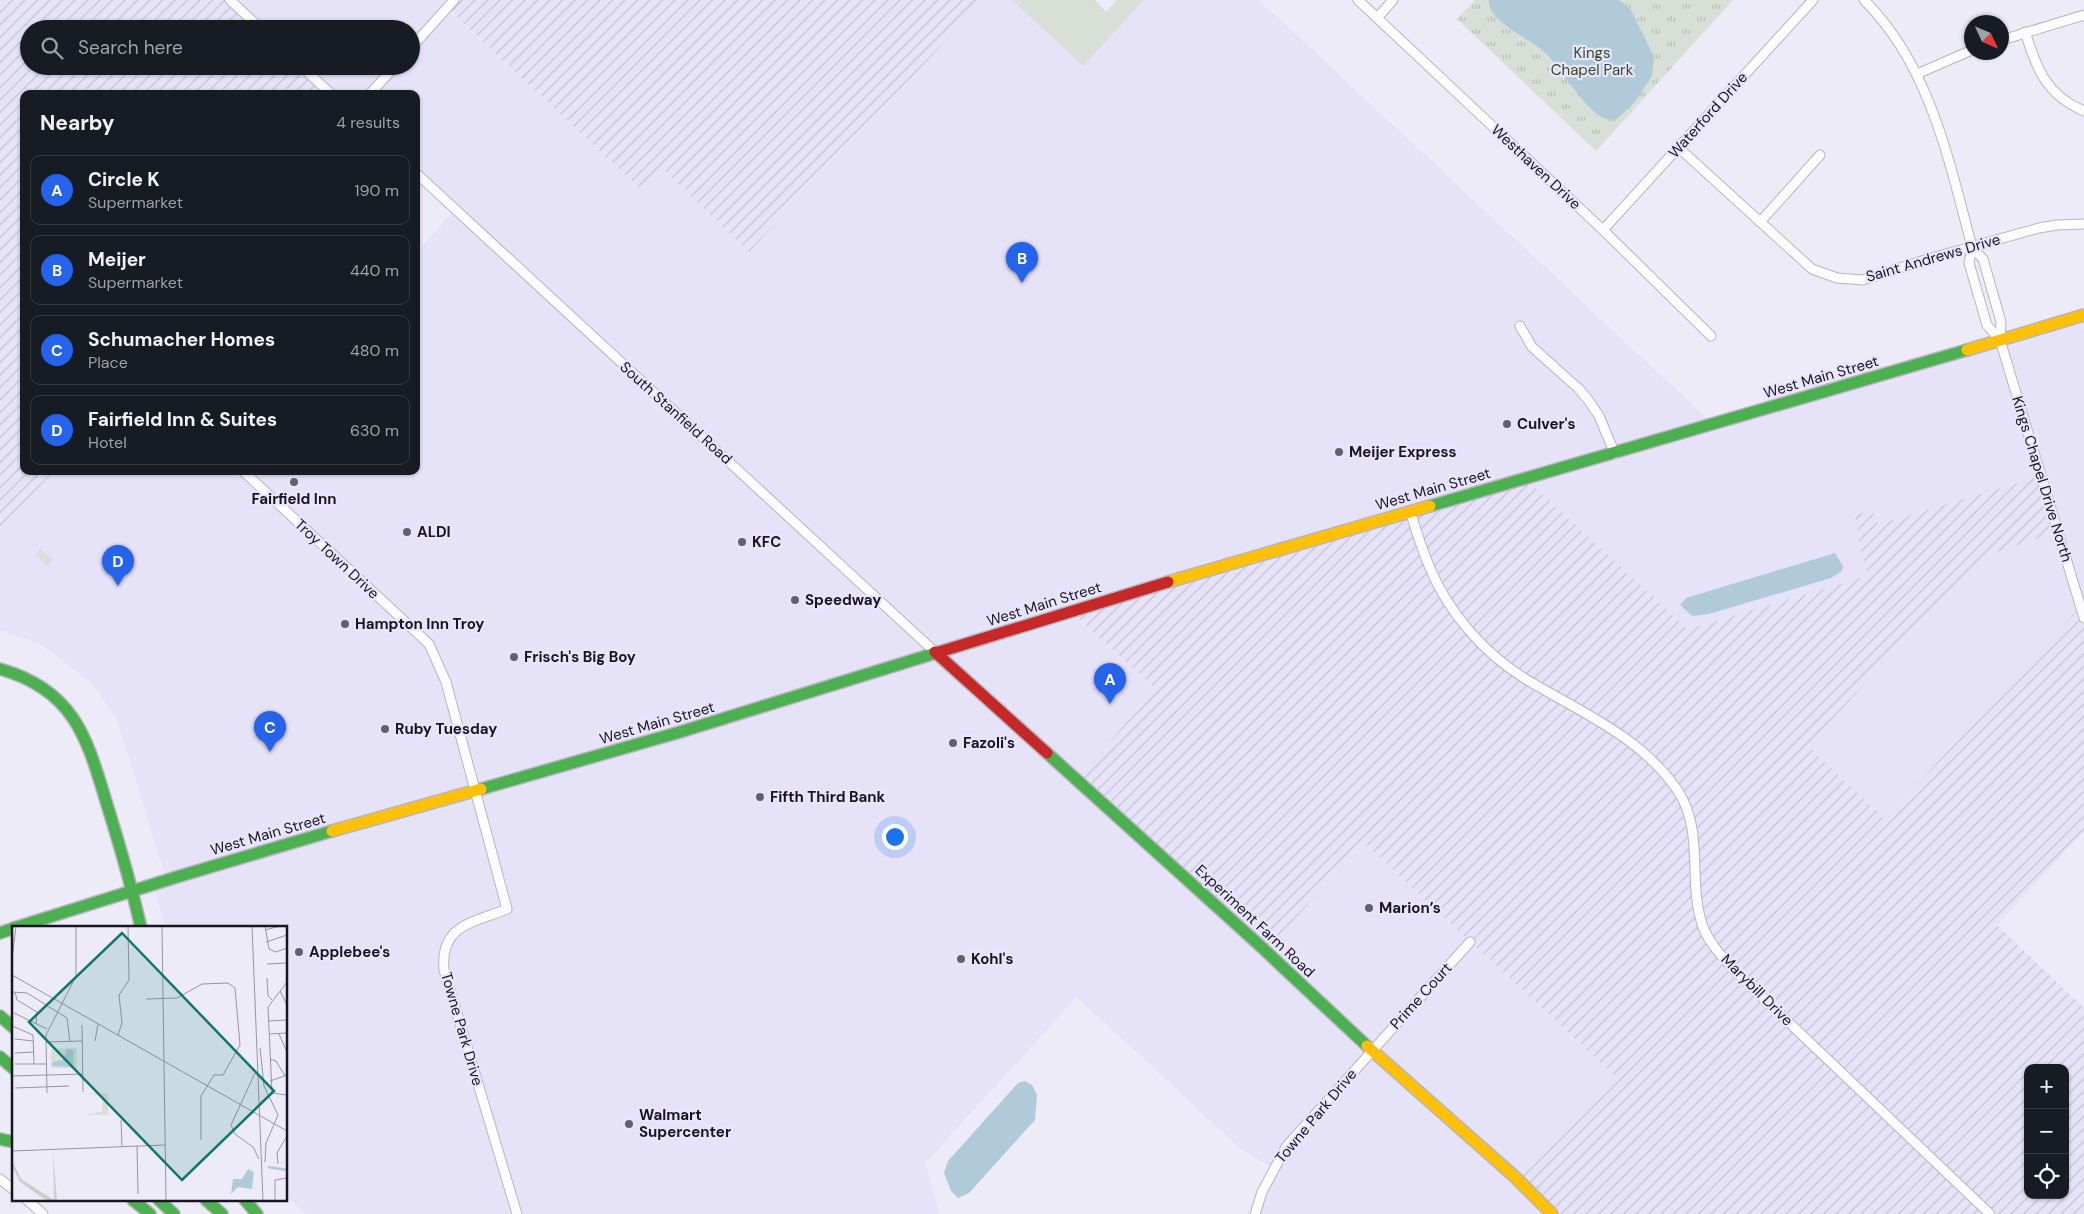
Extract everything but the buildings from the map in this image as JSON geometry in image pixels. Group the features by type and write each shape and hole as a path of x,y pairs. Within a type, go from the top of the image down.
{"main road":[{"name":"West Main Street","path":"20,926 133,888 685,730 935,652 1410,511 1615,454 2084,315"},
{"name":"Experiment Farm Road","path":"935,652 1256,942 1372,1050 1515,1177 1552,1214"},
{"path":"0,669 27,679 50,694 66,709 83,732 94,760 133,888 141,926"},
{"path":"0,1016 12,1026"},
{"path":"0,1057 12,1068"},
{"path":"136,1202 150,1214"},
{"path":"161,1202 174,1214"},
{"path":"208,1202 222,1214"},
{"path":"247,1202 258,1214"}],"street":[{"path":"230,0 251,20"},
{"path":"420,38 454,0"},
{"name":"Westhaven Drive","path":"1358,0 1603,230 1711,336"},
{"path":"1377,18 1393,0"},
{"name":"Waterford Drive","path":"1603,230 1813,0"},
{"path":"1864,0 1886,24 1917,74 1946,150 1972,247 1982,259 2002,322 2000,340"},
{"path":"2009,38 2084,14"},
{"path":"2025,32 2036,65 2046,82 2059,97 2084,111"},
{"path":"1917,74 1964,53"},
{"path":"311,75 327,90"},
{"path":"374,90 387,75"},
{"name":"Saint Andrews Drive","path":"1679,148 1812,269 1838,278 1863,280 1928,259 2038,228 2057,224 2084,224"},
{"path":"1760,222 1820,156"},
{"name":"South Stanfield Road","path":"420,177 935,652"},
{"path":"1972,247 1969,263 1984,316 1987,325 2000,340"},
{"path":"1520,326 1532,347 1579,389 1589,401 1599,416 1615,454"},
{"name":"Kings Chapel Drive North","path":"2000,340 2084,618"},
{"name":"Troy Town Drive","path":"247,475 429,644 446,682 475,791"},
{"name":"Marybill Drive","path":"1410,511 1430,569 1462,624 1491,652 1523,677 1598,719 1629,741 1658,767 1678,792 1690,816 1695,842 1697,904 1704,928 1719,954 1990,1214"},
{"name":"Towne Park Drive","path":"475,791 506,909 458,929 449,938 442,956 517,1214"},
{"name":"Prime Court","path":"1372,1050 1470,942"},
{"name":"Towne Park Drive","path":"1255,1214 1262,1192 1286,1147 1372,1050"},
{"path":"0,1179 12,1188"},
{"path":"29,1202 44,1214"}],"shaded area":[{"path":"0,0 230,0 251,20 20,20 20,75 311,75 327,90 20,90 20,475 50,475 0,529"},
{"path":"230,0 454,0 447,9 639,188 661,167 749,251 984,0 1012,0 1083,65 1144,0 1259,0 1713,424 2084,315 2084,603 1885,819 1808,746 1983,556 2059,532 2042,476 1882,523 1877,523 1872,510 1855,515 1860,548 1868,576 1688,629 1526,479 1070,612 1156,689 1076,778 1267,951 1363,842 1616,1077 1515,1177 1552,1214 1255,1214 1273,1168 1242,1150 1077,997 925,1163 940,1214 306,1214 288,1197 288,926 164,926 153,883 166,879 117,720 94,686 62,660 40,644 0,630 0,529 50,475 420,475 420,249 455,210 420,177 420,90 327,90 311,75 420,75 420,20 251,20"},
{"path":"454,0 984,0 749,252 661,167 639,188 447,8"},
{"path":"2042,476 2059,532 1983,556 1808,746 1885,819 2080,607 2084,618 2084,831 1997,925 2084,1008 2084,1214 1552,1214 1515,1177 1616,1077 1363,842 1266,952 1076,779 1156,689 1070,611 1526,479 1688,629 1868,576 1860,548 1855,515 1872,510 1877,523"}],"green space":[{"path":"1012,0 1095,0 1106,12 1117,0 1144,0 1083,66"},
{"name":"Kings Chapel Park","path":"1475,0 1733,0 1596,151 1457,19"},
{"path":"40,549 53,560 47,566 35,555"}],"water":[{"path":"1489,0 1619,0 1631,10 1654,57 1652,76 1634,103 1617,119 1602,117 1580,97 1543,51 1495,15 1490,8"},
{"path":"1835,553 1843,566 1842,571 1831,578 1709,614 1692,616 1680,605 1686,598"},
{"path":"1025,1081 1032,1085 1037,1095 1035,1120 969,1193 958,1198 951,1191 944,1173 948,1161 1018,1083"}],"traffic: fast":[{"path":"1430,506 1967,350"},
{"path":"481,789 680,732 939,652"},
{"path":"0,669 26,679 47,691 63,706 76,723 94,763 126,869 141,926"},
{"path":"1047,753 1256,942 1367,1046"},
{"path":"20,926 332,831"},
{"path":"0,933 12,929"},
{"path":"0,1016 12,1026"},
{"path":"0,1057 12,1067"},
{"path":"0,1139 12,1142"},
{"path":"135,1202 150,1214"},
{"path":"161,1202 174,1214"},
{"path":"208,1202 222,1214"},
{"path":"247,1202 257,1214"}],"traffic: slow":[{"path":"1967,350 2084,315"},
{"path":"1168,582 1430,506"},
{"path":"332,831 481,789"},
{"path":"1367,1046 1515,1177 1552,1214"}],"traffic: jam":[{"path":"939,652 1168,582"},
{"path":"935,652 1047,753"}],"place":[{"name":"Meijer","path":"1022,283"},
{"name":"Culver's","path":"1507,424"},
{"name":"Meijer Express","path":"1339,452"},
{"name":"Fairfield Inn","path":"294,482"},
{"name":"ALDI","path":"407,532"},
{"name":"KFC","path":"742,542"},
{"name":"Fairfield Inn & Suites","path":"118,586"},
{"name":"Speedway","path":"795,600"},
{"name":"Hampton Inn Troy","path":"345,624"},
{"name":"Frisch's Big Boy","path":"514,657"},
{"name":"Circle K","path":"1110,704"},
{"name":"Ruby Tuesday","path":"385,729"},
{"name":"Fazoli's","path":"953,743"},
{"name":"Schumacher Homes","path":"270,752"},
{"name":"Fifth Third Bank","path":"760,797"},
{"name":"Marion’s","path":"1369,908"},
{"name":"Applebee's","path":"299,952"},
{"name":"Kohl's","path":"961,959"},
{"name":"Walmart Supercenter","path":"629,1124"}]}
